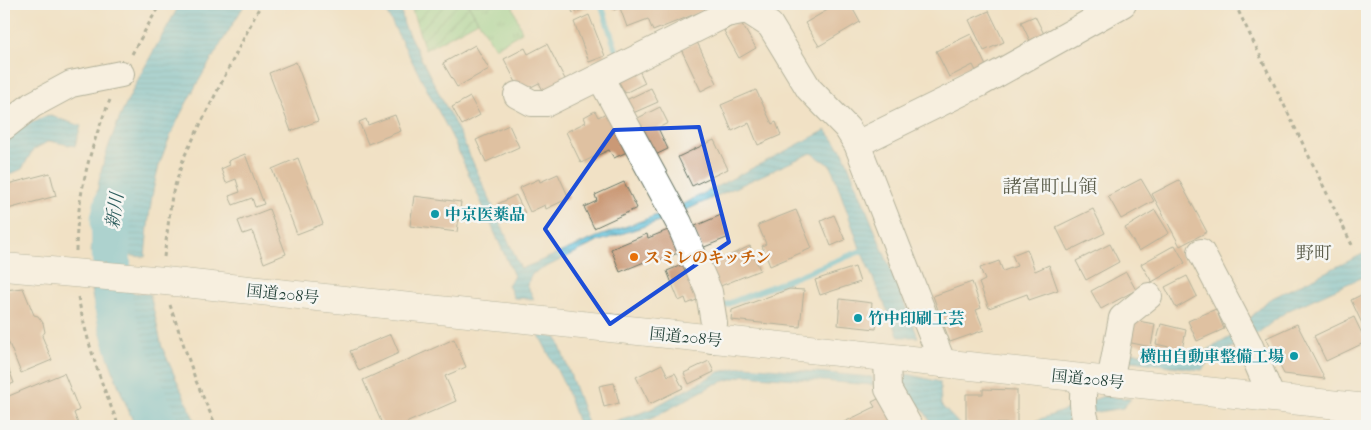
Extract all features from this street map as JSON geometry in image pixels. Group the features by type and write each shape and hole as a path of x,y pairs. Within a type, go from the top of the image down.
{"highway":[{"name":"国道208号","path":"4,267 165,281 943,364 1090,401 1272,398 1367,408"}],"street":[{"path":"857,144 981,83 1123,4"},
{"path":"517,95 532,103 546,103 726,14 747,10 770,25 809,89 847,128 857,144 943,364"},
{"path":"4,127 32,105 71,84 121,74"},
{"path":"600,76 679,223 709,292 714,323 712,340"},
{"path":"1201,252 1249,344 1272,398"},
{"path":"1090,401 1122,318 1149,296"},
{"path":"887,358 888,389 909,426"}],"path":[{"path":"119,426 100,381 85,334 75,274 77,230 83,178 94,136 121,74 160,4"},
{"path":"216,426 196,381 173,318 165,281 165,242 172,195 184,157 261,4"},
{"path":"1235,4 1352,245"}],"highlighted area":[{"path":"699,127 729,242 610,324 545,229 614,130"}],"green space":[{"path":"410,4 468,4 478,21 425,50"},
{"path":"468,4 512,4 522,32 495,48"}],"water":[{"path":"180,4 245,4 186,104 166,146 153,189 145,257 91,252 97,192 107,150 135,86"},
{"path":"382,4 400,4 404,25 462,138 521,269 597,237 660,214 663,220 597,242 532,274 527,285 534,299 514,298 508,285 514,276 453,139"},
{"path":"48,115 81,126 75,146 49,141 33,150 22,169 4,177 4,142 17,129"},
{"path":"826,130 843,152 918,337 899,337 861,251 831,166 811,153 684,211 681,205"},
{"path":"1367,252 1367,275 1287,311 1258,333 1210,360 1202,370 1124,360 1127,352 1195,357 1232,336 1268,300"},
{"path":"91,290 150,294 162,347 197,426 135,426 109,359"},
{"path":"539,335 557,338 589,426 579,426 565,386"},
{"path":"745,366 872,377 873,385 745,375 715,384 651,419 629,426 599,426 647,411 719,372"},
{"path":"907,374 940,382 941,405 961,426 933,426 924,411 904,390 903,384"},
{"path":"1104,396 1131,399 1123,408 1079,415 1058,426 1021,426"}],"building":[{"path":"569,4 592,4 592,6 573,13"},
{"path":"612,4 703,4 705,10 653,31 648,19 627,27 620,8 614,10"},
{"path":"838,4 850,4 860,22 819,46 805,23"},
{"path":"989,11 1004,42 984,51 969,20"},
{"path":"589,15 605,56 589,62 574,22"},
{"path":"1035,16 1044,34 1030,41 1021,22"},
{"path":"740,21 756,48 739,58 724,31"},
{"path":"971,34 986,66 976,71 973,65 949,77 936,51"},
{"path":"697,42 717,83 701,91 681,49"},
{"path":"547,44 567,83 545,94 539,83 521,92 504,59 525,48 528,54"},
{"path":"475,45 489,69 457,87 443,63"},
{"path":"296,62 318,121 291,131 269,73"},
{"path":"639,70 645,83 625,93 618,80"},
{"path":"651,88 658,102 633,113 626,100"},
{"path":"756,90 772,124 776,122 781,135 758,145 749,123 732,131 721,105"},
{"path":"470,97 480,115 462,125 452,107"},
{"path":"660,107 668,123 658,128 668,149 651,157 634,120"},
{"path":"595,111 598,117 609,112 627,152 614,158 609,150 581,163 566,132 586,122 584,117"},
{"path":"395,115 401,131 368,144 359,122 366,119 368,125"},
{"path":"509,125 519,147 486,162 476,140"},
{"path":"714,140 728,169 692,186 678,157"},
{"path":"245,154 264,204 255,207 252,198 233,205 229,196 240,192 236,179 226,183 221,169 230,165 228,161"},
{"path":"298,158 323,224 297,234 272,169"},
{"path":"50,173 56,196 4,210 4,185"},
{"path":"558,174 569,198 546,209 545,205 530,212 519,188 539,179 540,182"},
{"path":"1141,179 1154,201 1121,219 1108,196"},
{"path":"1179,180 1207,232 1180,246 1152,194"},
{"path":"624,182 637,208 594,228 584,207 597,201 595,195"},
{"path":"516,195 525,213 507,222 498,204"},
{"name":"中京医薬品","path":"414,196 461,202 457,232 410,226"},
{"path":"269,209 286,254 264,263 252,231 243,234 238,221"},
{"path":"1093,209 1105,233 1068,251 1056,227"},
{"path":"796,210 812,248 770,266 762,246 766,244 758,225"},
{"path":"1155,210 1169,233 1139,251 1125,228"},
{"path":"721,215 729,237 702,248 693,227"},
{"path":"834,215 845,240 831,246 821,221"},
{"path":"668,230 678,253 656,262 654,258 620,272 611,249 647,234 648,238"},
{"path":"1110,244 1119,262 1086,280 1076,261"},
{"path":"1175,245 1185,263 1152,282 1141,264"},
{"path":"750,246 760,270 718,287 709,265"},
{"path":"1027,249 1035,271 1049,265 1058,290 1029,300 1027,294 989,308 979,283 985,280 980,268 999,261 1003,271 1017,266 1012,255"},
{"path":"684,264 699,299 687,304 685,298 679,301 667,271"},
{"path":"855,267 860,282 820,295 815,280"},
{"path":"1126,272 1136,290 1101,309 1091,291"},
{"path":"1187,276 1197,296 1176,308 1165,287"},
{"path":"972,282 981,308 976,310 984,330 950,342 933,296"},
{"path":"23,288 34,315 38,316 43,323 45,332 42,336 52,360 21,373 4,331 4,290"},
{"path":"789,289 804,290 800,327 731,320 732,310"},
{"path":"1367,292 1367,334 1351,300"},
{"name":"竹中印刷工芸","path":"840,299 872,303 871,311 878,312 876,329 838,325"},
{"path":"1216,309 1224,329 1197,341 1188,321"},
{"path":"1354,317 1366,342 1326,361 1314,336"},
{"path":"1126,319 1155,324 1151,347 1122,341"},
{"path":"1161,324 1186,330 1182,350 1156,344"},
{"name":"横田自動車整備工場","path":"1297,324 1325,379 1284,374 1266,338"},
{"path":"391,334 399,353 359,371 350,351"},
{"path":"454,339 466,367 445,376 456,401 399,426 383,426 363,380"},
{"path":"4,357 14,383 4,387"},
{"path":"709,361 714,372 689,384 684,373"},
{"path":"662,364 668,376 675,373 683,388 650,404 636,377"},
{"path":"64,373 79,410 74,413 79,426 4,426 4,398"},
{"path":"614,383 619,403 604,407 599,386"},
{"path":"983,389 1017,390 1017,424 966,423 966,394 983,394"},
{"path":"884,396 899,426 836,426 875,407 872,402"}],"waterway":[{"path":"601,4 616,50"},
{"name":"新川","path":"114,202 110,219 113,304 124,345 160,426"},
{"path":"720,307 861,251"}],"place":[{"name":"中京医薬品","path":"435,214"},
{"name":"スミレのキッチン","path":"634,257"},
{"name":"竹中印刷工芸","path":"858,318"},
{"name":"横田自動車整備工場","path":"1294,356"}],"district":[{"name":"諸富町山領","path":"1050,187"},
{"name":"野町","path":"1314,253"}]}
